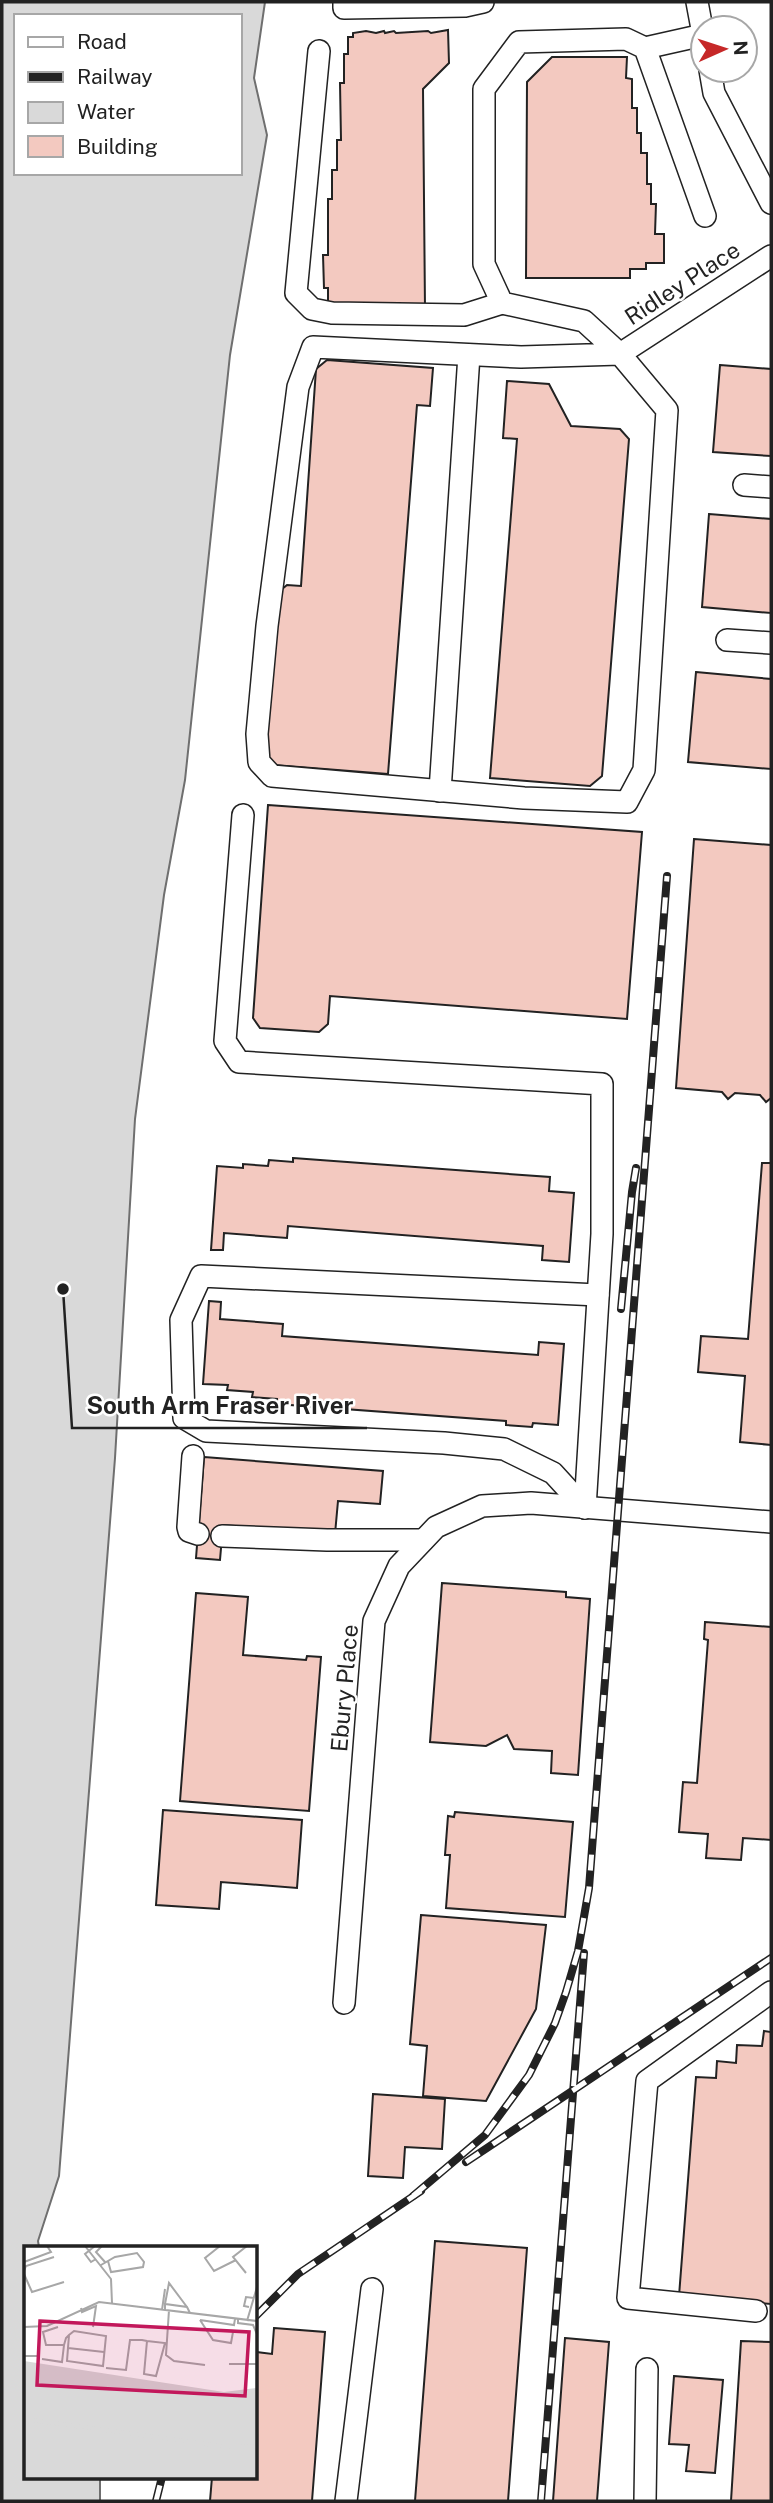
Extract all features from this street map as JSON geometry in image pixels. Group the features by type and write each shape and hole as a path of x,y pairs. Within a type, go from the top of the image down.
{"street":[{"path":"344,2 345,8 465,6 483,2"},
{"path":"502,303 484,264 484,89 519,42 626,39 645,48 689,38"},
{"path":"645,48 705,216"},
{"path":"319,51 296,293 312,309 332,313 464,315 502,303 584,321 621,354 667,410 644,770 627,802 524,798 272,776 259,762 257,734 267,625 298,387 313,347 521,357 621,354"},
{"path":"712,84 714,93 771,203"},
{"name":"Ridley Place","path":"621,354 771,256"},
{"path":"440,791 469,355"},
{"path":"744,485 771,487"},
{"path":"727,640 771,643"},
{"path":"243,815 225,1041 239,1062 602,1084 602,1234 585,1508"},
{"path":"585,1508 553,1473 504,1449 444,1443 206,1430 184,1418 181,1320 201,1276 598,1295"},
{"path":"193,1456 188,1527 189,1531 198,1534"},
{"name":"Ebury Place","path":"344,2003 374,1621 398,1566 436,1527 482,1506 531,1503 771,1522"},
{"path":"222,1536 423,1540"},
{"path":"756,2311 628,2298 647,2081 771,1992"},
{"path":"346,2501 372,2289"},
{"path":"645,2501 647,2369"}],"water":[{"path":"2,2 265,2 254,78 267,135 230,355 185,780 164,895 135,1119 115,1458 59,2176 38,2241 39,2246 24,2246 24,2478 100,2478 100,2501 2,2501"}],"building":[{"path":"448,30 449,63 423,89 425,309 328,310 323,255 328,255 328,199 332,199 332,170 337,170 337,140 341,140 340,83 344,83 344,54 348,54 348,37 353,37 353,33 366,31 431,33"},
{"path":"552,57 627,57 626,78 632,79 632,108 637,108 637,133 641,133 641,153 647,153 647,184 651,184 651,204 656,204 655,234 664,234 664,263 646,263 646,269 630,269 630,278 526,278 527,82"},
{"path":"327,360 433,368 430,406 417,405 388,774 274,765 265,753 276,594 287,585 301,586 316,369"},
{"path":"720,365 771,369 771,456 713,452"},
{"path":"507,381 549,384 571,426 620,429 629,439 602,776 590,786 490,778 517,439 503,438"},
{"path":"709,514 771,519 771,613 702,607"},
{"path":"696,672 771,679 771,769 688,762"},
{"path":"268,805 642,832 627,1019 330,996 328,1024 319,1032 260,1028 253,1018"},
{"path":"694,839 771,845 771,1098 766,1102 760,1095 735,1093 728,1099 722,1092 676,1088"},
{"path":"293,1158 550,1177 549,1191 574,1193 569,1262 542,1260 543,1246 288,1226 287,1238 224,1233 223,1250 211,1250 217,1166 268,1166 269,1160 293,1162"},
{"path":"762,1163 771,1163 771,1445 740,1442 745,1376 698,1372 701,1336 748,1339"},
{"path":"209,1301 221,1302 220,1319 283,1324 282,1336 538,1355 539,1342 564,1344 558,1425 533,1423 532,1427 506,1425 506,1421 277,1404 277,1399 252,1397 253,1392 227,1390 228,1385 203,1384"},
{"path":"204,1457 383,1471 380,1504 338,1501 335,1534 223,1525 220,1560 196,1558"},
{"path":"442,1583 566,1592 566,1597 590,1599 578,1775 551,1773 552,1751 514,1749 507,1735 486,1746 430,1742"},
{"path":"196,1593 248,1597 243,1655 306,1660 307,1656 321,1657 309,1811 180,1801"},
{"path":"705,1622 771,1627 771,1840 743,1838 741,1860 706,1858 708,1834 679,1832 683,1782 697,1783 708,1640 704,1639"},
{"path":"163,1810 302,1820 297,1888 221,1882 219,1909 156,1905"},
{"path":"455,1812 573,1822 565,1917 446,1908 450,1855 445,1855 448,1816 454,1817"},
{"path":"421,1915 546,1925 536,2009 486,2101 423,2096 427,2046 410,2044"},
{"path":"764,2031 771,2032 771,2304 679,2296 696,2077 716,2078 717,2061 736,2063 737,2045 762,2046"},
{"path":"373,2094 445,2099 442,2149 405,2147 403,2178 368,2176"},
{"path":"435,2241 527,2248 508,2501 415,2501"},
{"path":"274,2328 325,2332 312,2501 210,2501 212,2478 257,2478 257,2352 272,2354"},
{"path":"565,2338 609,2342 597,2501 553,2501"},
{"path":"741,2341 771,2342 771,2501 731,2501"},
{"path":"674,2376 723,2380 715,2473 686,2471 689,2445 669,2444"}],"railway":[{"path":"413,2196 485,2135 529,2075 555,2023 578,1951 589,1888 667,876"},
{"path":"621,1309 636,1168"},
{"path":"541,2501 584,1953"},
{"path":"466,2162 771,1958"},
{"path":"257,2315 298,2274 421,2191"},
{"path":"156,2501 162,2478"}],"place":[{"name":"South Arm Fraser River","path":"63,1289"}]}
